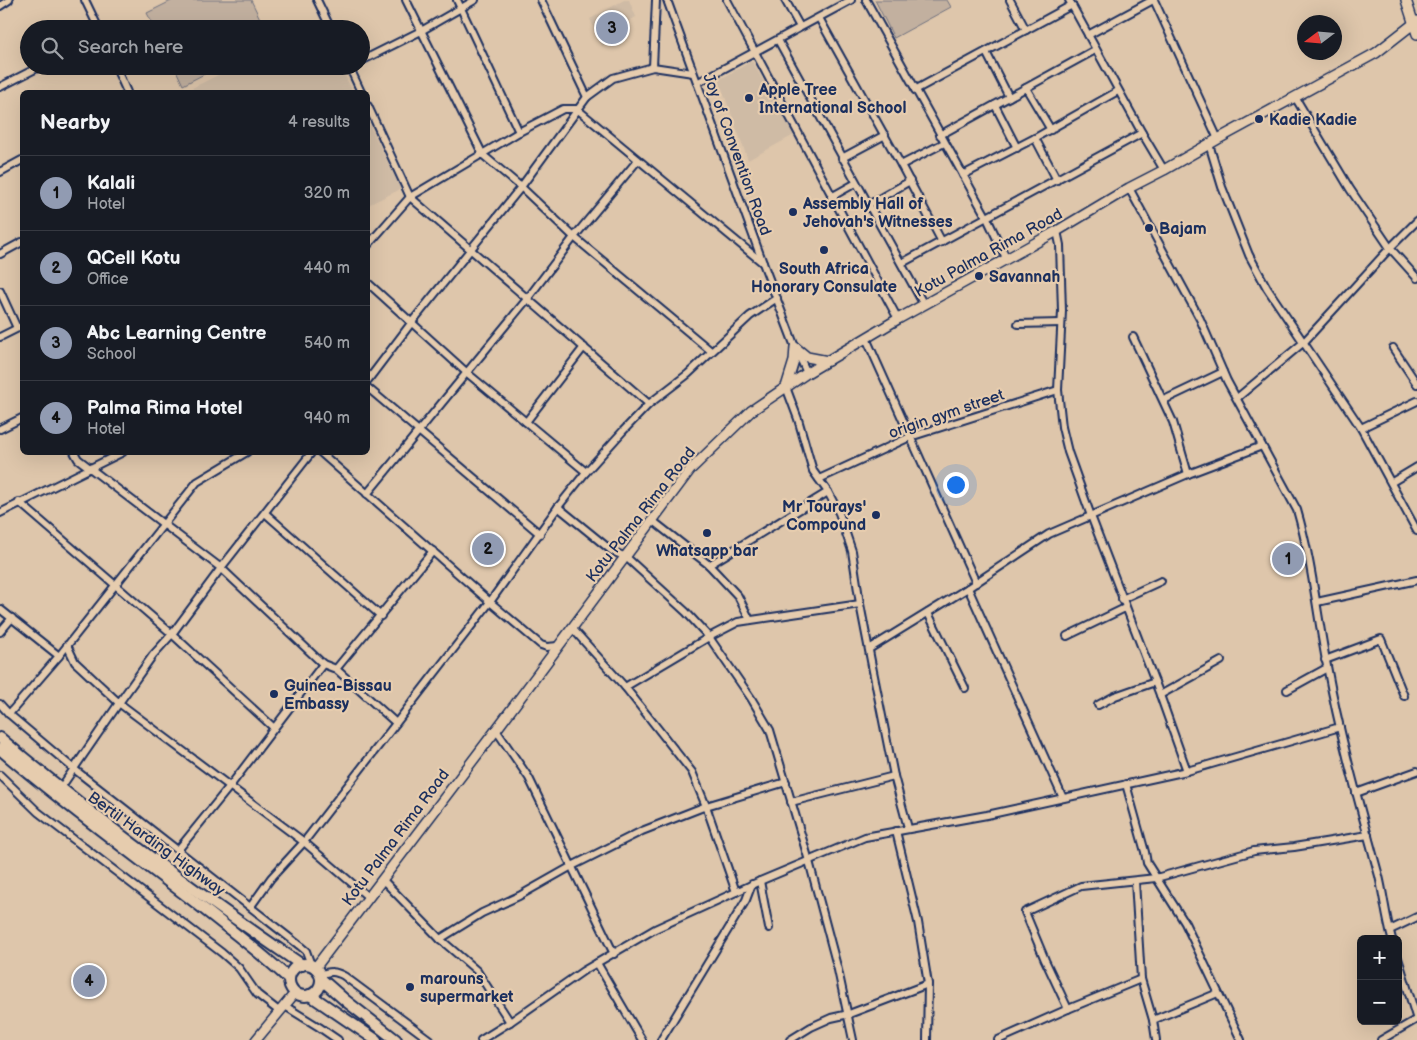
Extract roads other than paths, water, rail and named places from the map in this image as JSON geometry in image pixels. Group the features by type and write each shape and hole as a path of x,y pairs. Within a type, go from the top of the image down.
{"main road":[{"name":"Bertil Harding Highway","path":"0,738 60,789 261,938 314,970 346,1001 396,1040"},
{"name":"Bertil Harding Highway","path":"0,749 59,799 234,932 289,979 291,987 296,993"},
{"path":"289,979 294,969 314,970 319,988 310,995 302,996 296,993"},
{"path":"310,995 376,1040"}],"street":[{"path":"0,6 9,0"},
{"path":"85,0 95,20"},
{"path":"317,0 327,20"},
{"path":"406,0 483,155 574,237 711,351"},
{"path":"457,0 520,132"},
{"path":"370,57 422,31 475,0"},
{"path":"541,0 587,97"},
{"path":"652,67 656,0"},
{"name":"Joy of Convention Road","path":"667,0 763,263 807,373"},
{"path":"726,0 898,319"},
{"path":"785,0 800,27"},
{"path":"697,83 852,0"},
{"path":"866,0 987,218 1006,258"},
{"path":"1010,0 1026,30"},
{"path":"1088,35 1153,0 1218,139"},
{"path":"1406,0 1417,34"},
{"path":"915,90 1026,30 1071,3 1095,50 1164,170"},
{"path":"819,18 910,180 942,242"},
{"name":"Kotu Palma Rima Road","path":"314,970 690,470 751,411 807,373 898,319 1057,231 1129,188 1376,53 1415,23"},
{"path":"778,40 924,305"},
{"path":"940,135 1095,50"},
{"path":"986,52 1009,96"},
{"path":"370,377 520,187 587,97 614,78 633,71 652,67 693,73"},
{"path":"0,87 23,75"},
{"path":"120,75 126,90"},
{"path":"354,75 360,90"},
{"path":"1026,88 1050,130"},
{"path":"963,175 1050,130 1118,91"},
{"path":"1295,97 1350,189 1390,248 1417,278"},
{"path":"995,105 1016,148"},
{"path":"370,243 410,197 520,132 564,109 577,109 763,263"},
{"path":"370,110 410,197 649,404"},
{"path":"902,263 1142,134"},
{"path":"842,158 884,135"},
{"path":"1035,138 1057,180"},
{"path":"901,165 944,142"},
{"path":"1209,144 1222,187 1249,256 1267,288 1361,428 1417,531"},
{"path":"367,494 528,298 574,237 638,160"},
{"path":"0,172 20,161"},
{"path":"868,205 910,180"},
{"path":"831,197 856,183"},
{"path":"1129,188 1200,319 1223,372 1297,510 1302,526 1317,602 1327,668 1340,727 1380,880 1391,935"},
{"path":"1237,398 1304,342 1417,221"},
{"path":"1057,231 1060,245 1061,323 1058,390 1066,444 1090,516 1160,695 1187,771"},
{"path":"0,254 20,243"},
{"path":"370,285 466,372 586,472"},
{"path":"0,291 20,327 0,337"},
{"path":"251,906 271,878 304,842 490,602 558,507 586,472 649,404 688,374 750,316 777,298"},
{"path":"1018,324 1061,323"},
{"path":"1133,336 1173,422 1188,474"},
{"path":"866,338 976,583"},
{"path":"526,422 584,347"},
{"path":"795,347 808,357 829,361"},
{"path":"795,347 794,361 786,387 814,471 840,513 852,551 860,604 894,776 908,828"},
{"path":"1392,348 1417,384"},
{"path":"1164,400 1223,372"},
{"path":"370,390 540,534"},
{"name":"origin gym street","path":"819,480 910,436 1058,390"},
{"path":"1361,428 1417,401"},
{"path":"0,429 20,419"},
{"path":"869,649 976,583 1049,534 1188,474 1262,446"},
{"path":"76,455 90,469 221,568 323,664 336,669 396,723"},
{"path":"0,513 117,455"},
{"path":"9,714 59,656 197,482 242,455"},
{"path":"60,789 119,702 154,655 310,455"},
{"path":"323,455 541,645 548,647 558,646"},
{"path":"1392,482 1417,467"},
{"path":"709,565 828,492"},
{"path":"19,502 172,634 274,728"},
{"path":"558,507 612,551 626,557 686,612 709,637 751,698 770,730 809,861 854,1040"},
{"path":"266,513 381,616"},
{"path":"653,521 709,565 738,596 750,620"},
{"path":"336,669 433,551"},
{"path":"1317,602 1417,580"},
{"path":"1122,599 1161,581"},
{"path":"968,588 1063,798"},
{"path":"624,687 738,622 860,604"},
{"path":"1067,636 1125,608"},
{"path":"0,609 59,656"},
{"path":"928,613 965,688"},
{"path":"0,632 12,618"},
{"path":"572,628 624,687 692,772 736,892"},
{"path":"1326,660 1381,639 1404,696"},
{"path":"67,645 75,662 119,702 304,842 368,897"},
{"path":"1160,695 1222,661"},
{"path":"178,850 230,786 323,664"},
{"path":"1287,690 1327,668"},
{"path":"1098,705 1115,696 1155,682"},
{"path":"0,704 9,714 74,769 306,951 314,970 337,972 344,976 430,1040"},
{"path":"481,1040 597,963 656,930 752,884 865,837 987,815 1187,771 1340,727"},
{"path":"496,730 529,778 614,954"},
{"path":"1356,793 1417,771"},
{"path":"0,774 38,812 222,953 239,968 257,994 319,1027 338,1040"},
{"path":"791,802 894,776"},
{"path":"440,939 482,913 642,831 706,806 786,782"},
{"path":"1126,784 1147,864 1185,924 1241,1040"},
{"path":"896,831 918,922 928,984 927,1040"},
{"path":"1068,1009 1025,912 1081,886 1156,878 1254,851 1294,847 1368,835"},
{"path":"382,879 440,939 477,971 510,1022"},
{"path":"760,881 769,928"},
{"path":"1135,881 1141,979 1153,1020 1156,1040"},
{"path":"661,1040 746,900 752,884"},
{"path":"1390,930 1417,917"},
{"path":"597,963 642,1040"},
{"path":"1381,1040 1417,1020 1402,971"},
{"path":"998,1040 1141,979"},
{"path":"790,1040 831,1018 849,1014 928,984"},
{"path":"256,1040 296,993"},
{"path":"1153,1020 1218,993"}],"place":[{"name":"Abc Learning Centre","path":"612,28"},
{"name":"Apple Tree International School","path":"749,98"},
{"name":"Kadie Kadie","path":"1259,119"},
{"name":"Assembly Hall of Jehovah's Witnesses","path":"793,212"},
{"name":"Bajam","path":"1149,228"},
{"name":"South Africa Honorary Consulate","path":"824,250"},
{"name":"Savannah","path":"979,276"},
{"name":"Mr Tourays' Compound","path":"876,515"},
{"name":"Whatsapp bar","path":"707,533"},
{"name":"QCell Kotu","path":"488,549"},
{"name":"Kalali","path":"1288,559"},
{"name":"Guinea-Bissau Embassy","path":"274,694"},
{"name":"Palma Rima Hotel","path":"89,981"},
{"name":"marouns supermarket","path":"410,987"}]}
